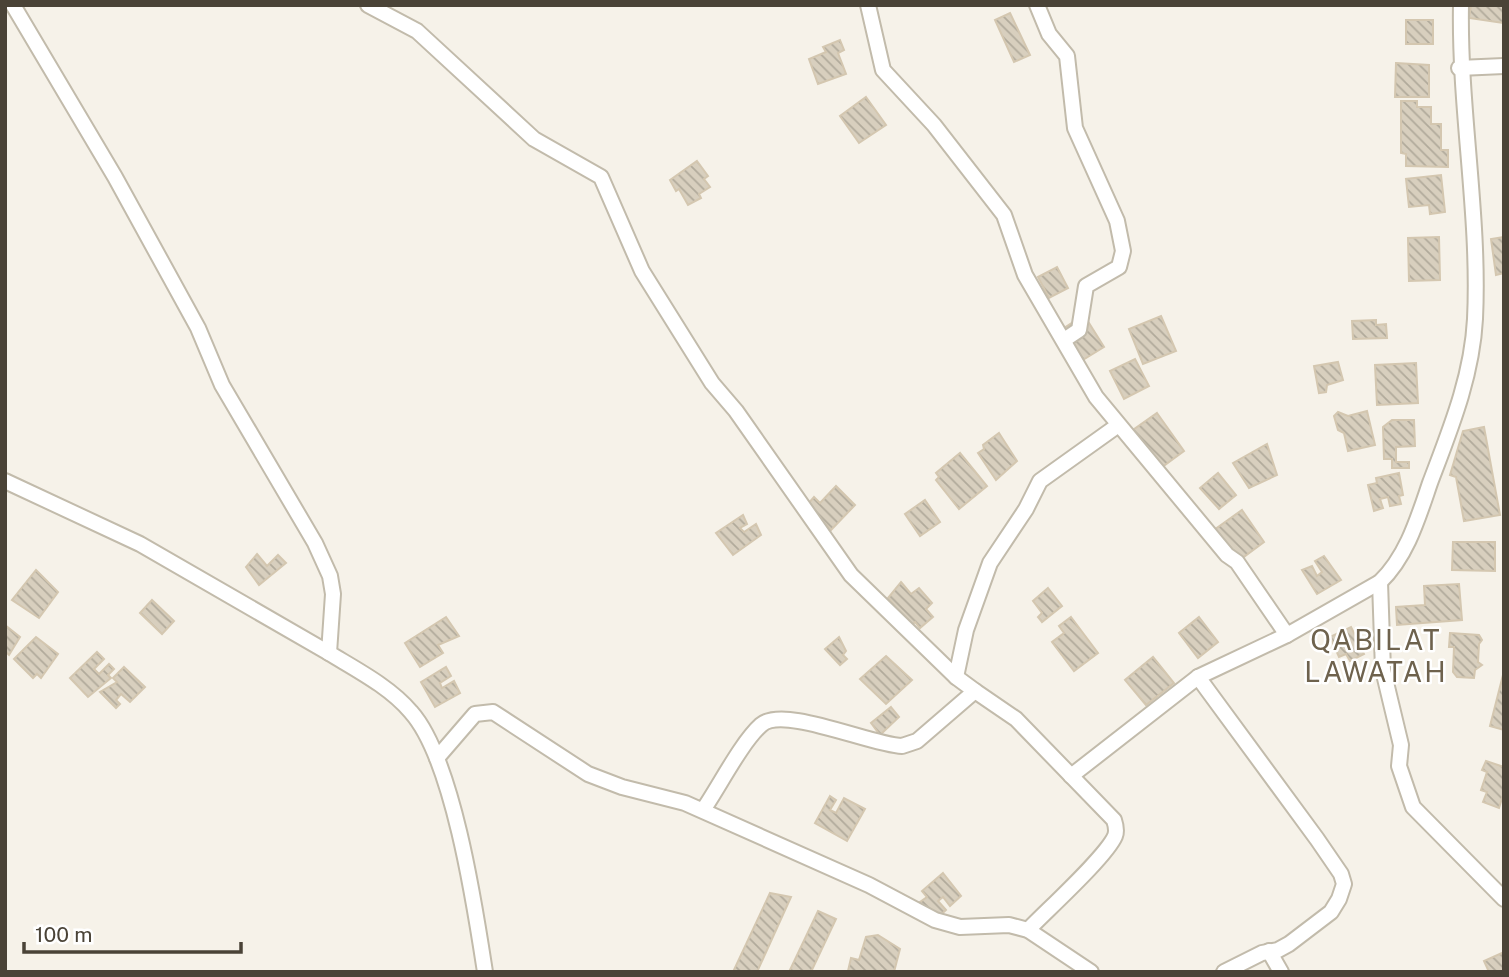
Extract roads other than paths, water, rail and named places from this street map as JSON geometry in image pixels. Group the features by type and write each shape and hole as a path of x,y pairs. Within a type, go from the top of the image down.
{"street":[{"path":"13,5 115,177 198,328 228,395 315,543 330,576 333,594 329,653"},
{"path":"369,5 417,31 534,139 601,177 637,261 712,383 736,411 851,575 956,677 1006,710 1114,820 1115,837 1028,930"},
{"path":"868,5 883,70 955,150 1004,215 1025,275 1096,397 1117,426 1227,555 1237,562 1287,635"},
{"path":"1037,5 1049,34 1068,56 1075,128 1117,221 1123,251 1119,267 1086,286 1079,329 1063,340"},
{"path":"1071,776 1198,677 1287,635 1380,582 1401,558 1462,398 1475,319 1472,226 1460,68 1461,5"},
{"path":"1460,68 1504,66"},
{"path":"956,677 966,630 990,563 1026,509 1040,481 1117,426"},
{"path":"5,481 140,544 359,671 410,710 425,730 437,758 473,891 485,972"},
{"path":"1380,582 1381,648 1386,689 1402,745 1399,766 1413,807 1504,900"},
{"path":"1198,677 1343,879 1342,894 1331,912 1286,946 1224,972"},
{"path":"703,810 753,734 766,722 775,719 803,722 902,746 917,741 975,691"},
{"path":"437,758 475,714 492,712 588,774 622,787 669,797 703,810 869,885 935,920 960,927 1009,925 1028,930 1091,972"},
{"path":"1269,951 1281,972"}],"district":[{"name":"QABILAT LAWATAH","path":"1376,656"}]}
